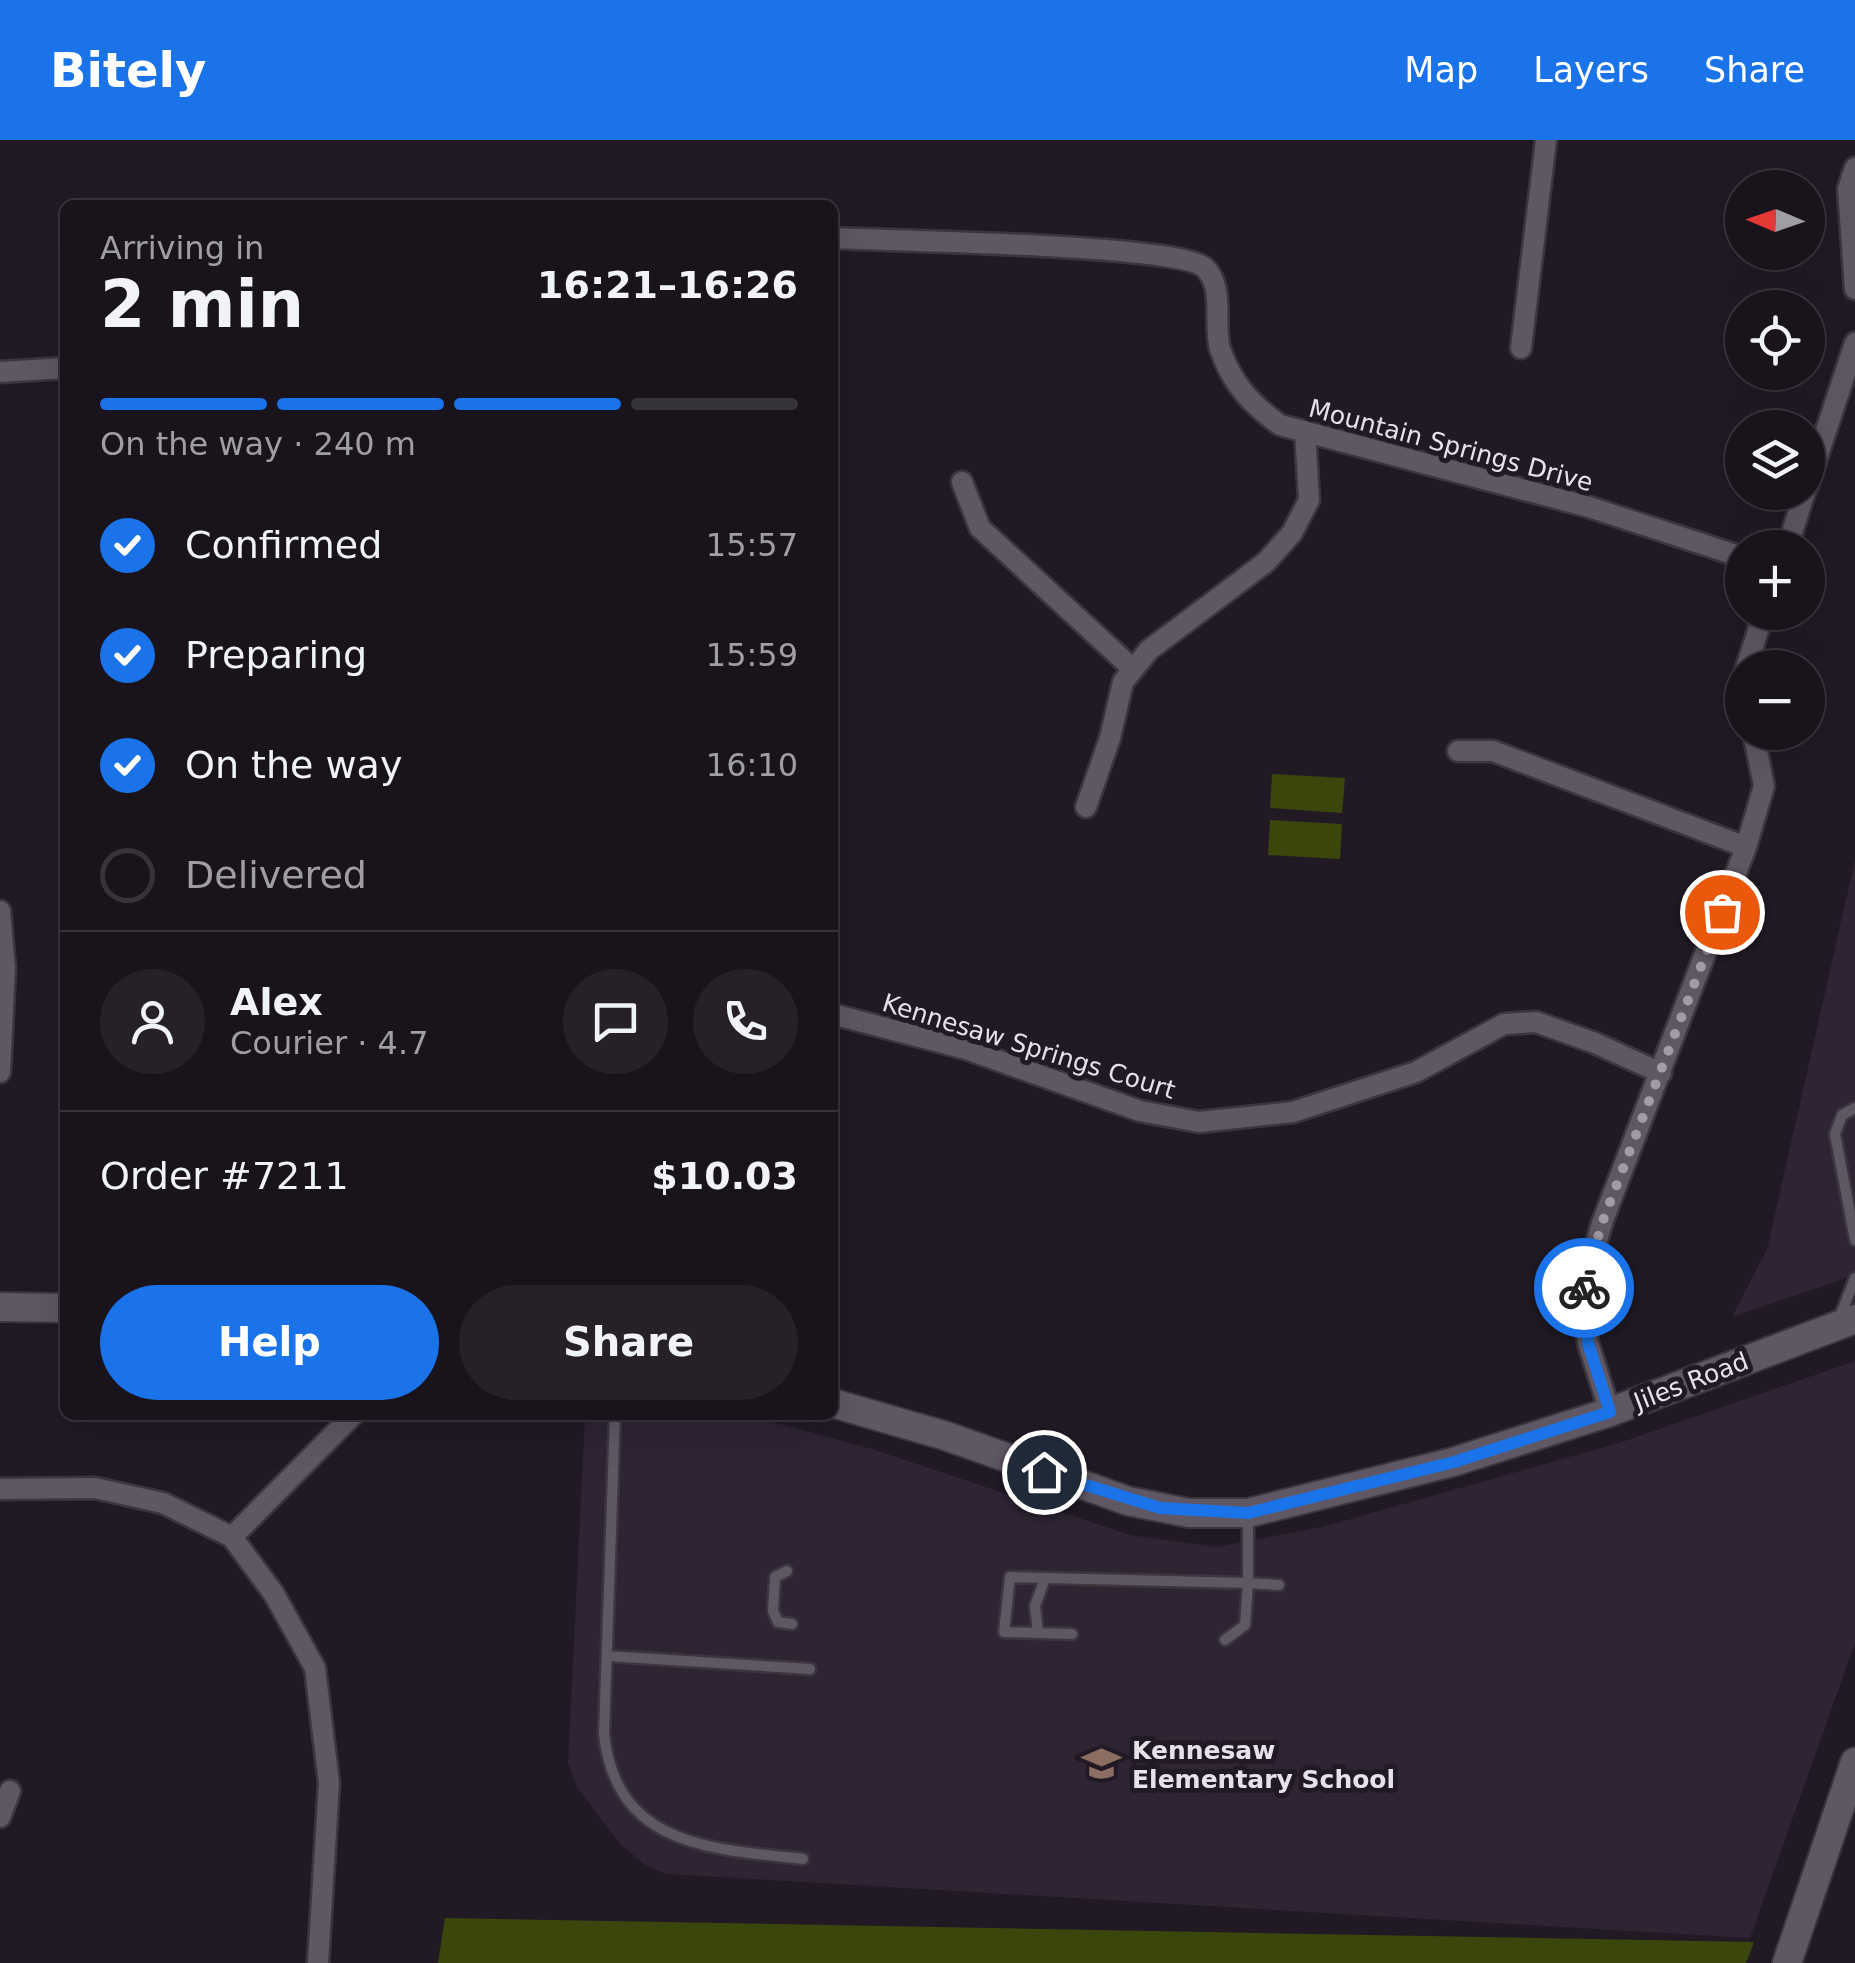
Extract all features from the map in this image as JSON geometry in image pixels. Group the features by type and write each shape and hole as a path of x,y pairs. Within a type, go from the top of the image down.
{"street":[{"path":"1521,348 1546,140"},
{"path":"1855,168 1848,189 1855,290"},
{"name":"Mountain Springs Drive","path":"838,238 1108,250 1187,258 1204,266 1214,281 1220,347 1245,400 1280,425 1589,507 1725,551"},
{"path":"1825,434 1855,344"},
{"path":"0,372 60,368"},
{"path":"1086,807 1110,738 1123,682 1149,650 1266,562 1292,533 1309,500 1304,431"},
{"path":"962,482 980,528 1133,670"},
{"path":"1610,1412 1588,1343 1583,1290 1602,1223 1746,847 1764,786 1757,750"},
{"path":"1458,751 1493,751 1746,847"},
{"path":"0,911 5,968 0,1072"},
{"name":"Kennesaw Springs Court","path":"838,1016 966,1049 1140,1111 1199,1122 1292,1112 1416,1072 1504,1024 1536,1022 1595,1042 1661,1074"},
{"path":"0,1306 60,1308"},
{"name":"Jiles Road","path":"838,1405 946,1436 1128,1501 1189,1513 1248,1513 1454,1462 1610,1412 1845,1323"},
{"path":"232,1537 348,1420"},
{"path":"0,1489 95,1488 163,1503 232,1537 274,1594 316,1668 329,1784 318,1963"},
{"path":"1787,1963 1855,1762"},
{"path":"0,1817 10,1791"}],"lane":[{"path":"1855,1108 1842,1115 1836,1134 1855,1237"},
{"path":"1845,1323 1855,1278"},
{"path":"615,1420 606,1755 611,1773 633,1809 665,1833 702,1847 802,1860"},
{"path":"1225,1640 1245,1624 1248,1513"},
{"path":"787,1571 775,1577 772,1611 778,1622 792,1624"},
{"path":"1072,1634 1004,1632 1010,1577 1279,1584"},
{"path":"1038,1633 1035,1606 1045,1578"},
{"path":"608,1656 810,1669"}],"shaded area":[{"path":"1855,860 1855,1275 1732,1317 1767,1249"},
{"path":"1855,1361 1855,1643 1750,1938 667,1874 647,1866 621,1845 578,1789 568,1763 585,1420 765,1420 872,1449 1130,1535 1217,1547 1326,1526 1622,1442"}],"green space":[{"path":"1272,774 1345,778 1342,813 1270,808"},
{"path":"1270,820 1342,824 1340,859 1268,855"},
{"path":"445,1918 1754,1942 1746,1963 438,1963"}],"way so far":[{"path":"1584,1288 1602,1223 1722,912"}],"place":[{"name":"Kennesaw Elementary School","path":"1102,1764"}],"route":[{"path":"1044,1472 1098,1492 1160,1508 1189,1513 1248,1513 1334,1495 1454,1462 1610,1412 1583,1321 1584,1288"}]}
